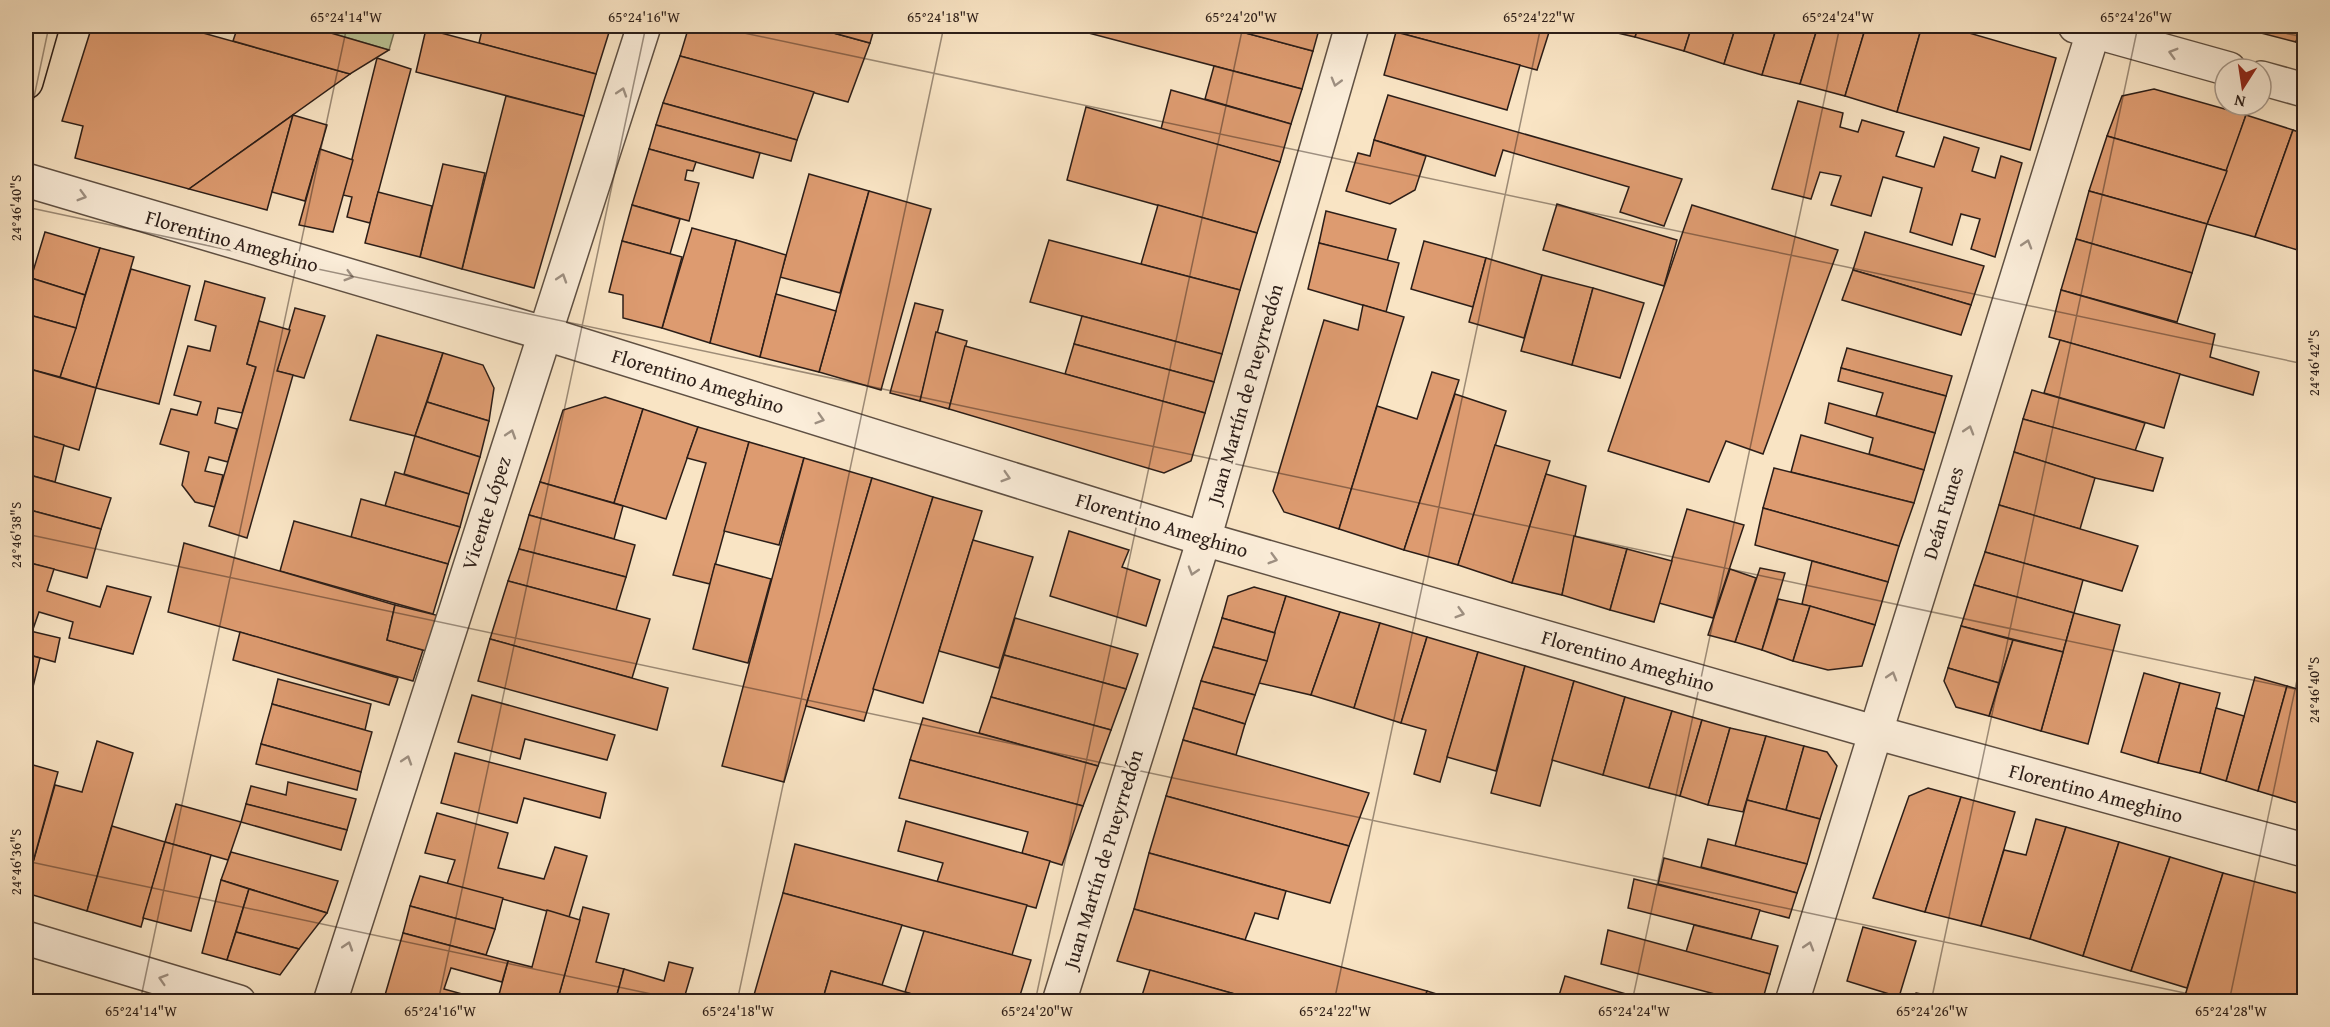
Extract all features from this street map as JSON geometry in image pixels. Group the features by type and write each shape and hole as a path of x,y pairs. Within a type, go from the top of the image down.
{"main road":[{"path":"26,82 42,26"}],"street":[{"name":"Vicente López","path":"330,1002 543,333 644,26"},
{"name":"Juan Martín de Pueyrredón","path":"1059,1002 1204,539 1352,26"},
{"path":"2088,27 2213,64"},
{"name":"Deán Funes","path":"1792,1002 2088,27"},
{"path":"2273,81 2304,90"},
{"name":"Florentino Ameghino","path":"26,180 543,333 1204,539 1874,732 2304,850"},
{"path":"26,938 239,1002"}],"green space":[{"path":"307,26 396,26 389,50"}],"building":[{"path":"92,26 178,26 350,74 189,189 75,158 83,126 62,121"},
{"path":"238,26 307,26 389,50 350,74 233,41"},
{"path":"483,26 611,26 596,74 479,43"},
{"path":"689,26 808,26 870,43 848,102 680,56"},
{"path":"808,26 875,26 870,43"},
{"path":"1078,26 1219,26 1313,51 1302,89 1077,30"},
{"path":"1219,26 1320,26 1313,51"},
{"path":"1397,26 1551,26 1537,70 1396,32"},
{"path":"1588,26 1639,26 1635,37"},
{"path":"1639,26 1692,26 1684,51 1635,37"},
{"path":"1692,26 1736,26 1724,64 1684,51"},
{"path":"1736,26 1777,26 1762,75 1724,64"},
{"path":"1777,26 1818,26 1800,84 1762,75"},
{"path":"1818,26 1866,26 1845,96 1800,84"},
{"path":"1866,26 1922,26 1897,112 1845,96"},
{"path":"1922,26 1945,26 2056,58 2030,150 1897,112"},
{"path":"2234,26 2301,26 2296,42"},
{"path":"2301,26 2304,26 2304,45 2296,42"},
{"path":"426,29 596,74 584,116 416,72"},
{"path":"1396,32 1520,65 1507,110 1384,75"},
{"path":"680,56 814,92 797,140 663,103"},
{"path":"377,58 411,69 370,223 347,217 352,197 343,195"},
{"path":"1214,66 1302,89 1291,124 1205,99"},
{"path":"2154,89 2213,106 2213,117 2245,117 2227,171 2107,136 2122,96"},
{"path":"1171,90 1291,124 1280,162 1161,129"},
{"path":"1388,95 1682,179 1664,226 1620,212 1629,187 1503,150 1495,176 1374,140"},
{"path":"506,96 584,116 534,288 462,269"},
{"path":"1798,101 1843,113 1840,127 1858,132 1862,120 1904,132 1896,156 1934,167 1944,137 1979,148 1972,171 1995,178 2001,156 2022,163 1995,257 1971,249 1980,219 1961,214 1952,245 1910,232 1922,188 1883,177 1871,216 1831,205 1841,176 1820,172 1811,199 1772,189"},
{"path":"663,103 797,140 791,161 656,125"},
{"path":"1086,107 1280,162 1257,233 1067,180"},
{"path":"293,115 267,210 189,189"},
{"path":"293,115 327,125 305,201 272,192"},
{"path":"2245,117 2252,117 2293,130 2255,237 2207,224"},
{"path":"656,125 760,153 753,178 649,149"},
{"path":"2293,130 2304,134 2304,252 2255,237"},
{"path":"2107,136 2227,171 2207,224 2089,191"},
{"path":"1374,140 1426,156 1415,190 1390,204 1346,191 1358,153 1370,156"},
{"path":"320,149 353,160 333,232 299,225"},
{"path":"649,149 696,162 693,171 687,170 685,180 699,183 689,221 632,205"},
{"path":"443,164 485,173 462,269 420,257"},
{"path":"809,174 869,191 840,293 780,277"},
{"path":"869,191 931,209 881,390 819,372"},
{"path":"2089,191 2207,224 2192,273 2076,239"},
{"path":"378,192 432,206 420,257 365,243"},
{"path":"1557,204 1677,240 1664,286 1543,250"},
{"path":"632,205 680,219 670,254 622,241"},
{"path":"1158,205 1257,233 1240,290 1141,264"},
{"path":"1692,205 1838,250 1763,454 1726,441 1709,482 1608,451"},
{"path":"1326,211 1396,229 1387,261 1319,243"},
{"path":"692,228 736,240 710,343 662,328"},
{"path":"45,232 100,248 85,295 31,278"},
{"path":"1865,232 1984,266 1971,305 1853,270"},
{"path":"2076,239 2192,273 2177,322 2061,290"},
{"path":"736,240 786,255 760,357 710,343"},
{"path":"1049,240 1240,290 1222,354 1030,302"},
{"path":"622,241 682,257 662,328 623,318 623,295 609,292"},
{"path":"1424,241 1486,258 1473,307 1411,289"},
{"path":"1319,243 1399,263 1386,312 1308,289"},
{"path":"100,248 134,257 96,388 60,377"},
{"path":"1486,258 1542,275 1524,338 1469,322"},
{"path":"131,269 190,286 159,404 96,388"},
{"path":"1853,270 1971,305 1961,335 1842,300"},
{"path":"1542,275 1593,288 1572,365 1521,351"},
{"path":"31,278 85,295 76,328 26,314 26,299"},
{"path":"205,281 265,298 247,364 256,367 242,413 218,408 215,423 237,429 228,462 209,457 205,471 223,475 215,507 195,502 182,485 189,452 160,444 171,409 197,415 201,402 174,395 188,346 210,351 216,326 195,320"},
{"path":"1593,288 1644,303 1620,378 1572,365"},
{"path":"2061,290 2215,334 2210,357 2259,372 2253,395 2049,337"},
{"path":"776,294 836,311 819,372 760,357"},
{"path":"915,303 943,310 920,401 890,393"},
{"path":"1363,305 1404,317 1339,529 1284,512 1273,491 1324,320 1358,330"},
{"path":"295,308 325,316 304,378 277,371"},
{"path":"26,314 76,328 60,377 26,368"},
{"path":"1082,316 1222,354 1214,382 1074,344"},
{"path":"259,321 290,330 277,371 293,375 247,538 209,526 256,367 247,364"},
{"path":"936,332 967,341 949,409 920,401"},
{"path":"377,335 443,353 415,436 350,420"},
{"path":"2060,340 2180,374 2164,428 2044,393"},
{"path":"1074,344 1214,382 1205,413 1065,374"},
{"path":"965,346 1205,413 1191,461 1164,473 949,409"},
{"path":"1847,348 1952,376 1946,396 1841,368"},
{"path":"443,353 483,365 494,388 489,421 427,402"},
{"path":"26,368 96,388 79,450 26,434"},
{"path":"1841,368 1946,396 1935,433 1876,416 1883,393 1838,381"},
{"path":"1432,372 1459,380 1404,550 1339,529 1377,406 1417,419"},
{"path":"2032,390 2145,423 2135,451 2023,419"},
{"path":"1455,394 1506,411 1458,565 1404,550"},
{"path":"605,397 643,409 614,503 540,482 563,410"},
{"path":"427,402 489,421 480,457 415,436"},
{"path":"1829,403 1935,433 1924,470 1869,454 1873,438 1825,423"},
{"path":"643,409 698,427 666,519 614,503"},
{"path":"2023,419 2163,458 2153,491 2095,478 2014,452"},
{"path":"698,427 749,442 710,584 673,575 706,463 687,458"},
{"path":"26,434 64,445 55,482 26,474"},
{"path":"1801,435 1924,470 1914,503 1791,472"},
{"path":"415,436 480,457 469,494 404,474"},
{"path":"749,442 804,458 779,545 724,531"},
{"path":"1495,445 1550,461 1512,583 1458,565"},
{"path":"2014,452 2095,478 2080,529 1999,505"},
{"path":"804,458 872,478 784,782 722,766"},
{"path":"1774,468 1914,503 1899,546 1763,508"},
{"path":"395,472 469,494 460,527 385,506"},
{"path":"26,474 111,498 101,529 26,509"},
{"path":"1546,474 1586,486 1562,595 1512,583"},
{"path":"872,478 933,497 864,721 806,706"},
{"path":"540,482 623,506 614,539 529,515"},
{"path":"933,497 982,511 923,703 873,689"},
{"path":"361,499 460,527 448,564 351,537"},
{"path":"1999,505 2138,546 2122,591 1985,552"},
{"path":"1763,508 1899,546 1888,582 1755,545"},
{"path":"26,509 101,529 87,578 26,562"},
{"path":"1687,509 1744,525 1713,618 1659,603"},
{"path":"529,515 635,545 626,577 519,549"},
{"path":"294,521 448,564 433,614 280,571"},
{"path":"1069,531 1129,550 1122,567 1160,580 1146,626 1050,596"},
{"path":"1574,536 1627,549 1610,610 1562,595"},
{"path":"973,540 1033,557 999,668 939,651"},
{"path":"184,543 395,605 387,640 423,650 413,681 168,612"},
{"path":"519,549 626,577 616,610 508,581"},
{"path":"1627,549 1672,561 1654,622 1610,610"},
{"path":"1985,552 2083,580 2074,613 1974,585"},
{"path":"1812,561 1888,582 1875,625 1802,604"},
{"path":"26,562 54,569 47,591 100,607 107,586 151,597 133,654 69,638 73,622 39,612 32,632 26,630"},
{"path":"715,564 771,579 748,663 693,649"},
{"path":"1760,568 1785,573 1762,650 1735,642"},
{"path":"1730,569 1756,578 1735,642 1708,635"},
{"path":"508,581 650,619 632,678 490,639"},
{"path":"1974,585 2074,613 2063,652 1961,626"},
{"path":"1254,587 1286,596 1275,633 1222,618 1228,596"},
{"path":"1286,596 1340,612 1311,695 1259,683"},
{"path":"1778,599 1810,606 1793,661 1762,650"},
{"path":"395,605 448,618 437,654 387,640"},
{"path":"1810,606 1875,625 1862,666 1828,670 1793,661"},
{"path":"1340,612 1380,623 1354,708 1311,695"},
{"path":"2074,613 2120,625 2088,744 2041,731"},
{"path":"1015,618 1138,654 1126,689 1004,655"},
{"path":"1222,618 1275,633 1267,661 1213,647"},
{"path":"1380,623 1427,637 1401,723 1354,708"},
{"path":"1961,626 2013,640 1999,683 1948,668"},
{"path":"26,630 60,638 55,662 26,654"},
{"path":"240,632 398,678 389,705 233,660"},
{"path":"1427,637 1478,652 1440,782 1414,774 1426,730 1401,723"},
{"path":"490,639 668,688 657,730 478,681"},
{"path":"2013,640 2063,652 2041,731 1989,716"},
{"path":"1213,647 1267,661 1255,695 1201,681"},
{"path":"1478,652 1525,666 1496,771 1447,757"},
{"path":"26,654 40,658 32,691 26,689"},
{"path":"1004,655 1126,689 1111,730 991,697"},
{"path":"1525,666 1574,681 1540,806 1491,793"},
{"path":"1948,668 1999,683 1989,716 1956,707 1944,681"},
{"path":"2144,673 2180,683 2158,763 2121,752"},
{"path":"2255,677 2287,686 2258,791 2226,781"},
{"path":"278,679 371,704 365,730 272,704"},
{"path":"1201,681 1255,695 1245,724 1193,708"},
{"path":"1574,681 1625,697 1603,775 1552,760"},
{"path":"2180,683 2220,693 2200,773 2158,763"},
{"path":"2287,686 2304,691 2304,805 2258,791"},
{"path":"472,695 615,735 607,760 525,739 520,759 458,742"},
{"path":"991,697 1111,730 1098,766 979,733"},
{"path":"1625,697 1672,711 1649,788 1603,775"},
{"path":"272,704 372,732 361,772 261,744"},
{"path":"1193,708 1245,724 1236,755 1183,740"},
{"path":"2216,708 2244,716 2226,781 2200,773"},
{"path":"1672,711 1702,720 1680,796 1649,788"},
{"path":"923,718 1098,766 1083,806 910,760"},
{"path":"1702,720 1730,728 1708,805 1680,796"},
{"path":"1730,728 1766,736 1743,812 1708,805"},
{"path":"1766,736 1804,746 1786,810 1747,800"},
{"path":"1183,740 1369,793 1349,846 1166,796"},
{"path":"97,741 133,753 87,911 26,893 26,887 55,785 82,792"},
{"path":"261,744 361,772 357,790 256,764"},
{"path":"1804,746 1827,752 1837,766 1820,819 1786,810"},
{"path":"455,753 606,793 600,818 524,798 517,823 441,803"},
{"path":"910,760 1083,806 1062,865 1022,853 1028,832 899,798"},
{"path":"26,763 58,772 26,887"},
{"path":"288,782 356,799 347,830 246,804 251,786 286,795"},
{"path":"1928,788 1961,797 1925,912 1873,898 1909,796"},
{"path":"1166,796 1349,846 1330,903 1149,853"},
{"path":"1961,797 2015,812 1981,926 1925,912"},
{"path":"1747,800 1820,819 1807,864 1735,846"},
{"path":"176,804 241,822 228,860 165,842"},
{"path":"246,804 347,830 341,850 241,822"},
{"path":"437,813 508,833 498,868 544,879 555,847 587,856 569,917 447,884 455,860 425,853"},
{"path":"2036,819 2066,827 2030,939 1981,926 2004,850 2026,855"},
{"path":"906,821 1050,861 1036,908 937,882 943,863 898,851"},
{"path":"112,826 165,842 141,927 87,911"},
{"path":"2066,827 2119,842 2083,956 2030,939"},
{"path":"1708,839 1807,864 1797,893 1701,867"},
{"path":"165,842 211,855 191,931 143,918"},
{"path":"2119,842 2170,857 2131,971 2083,956"},
{"path":"795,844 1027,905 1012,955 783,893"},
{"path":"231,852 338,881 327,913 221,880"},
{"path":"1149,853 1286,891 1278,919 1255,913 1245,940 1134,909"},
{"path":"2170,857 2223,873 2187,988 2131,971"},
{"path":"1664,858 1797,893 1789,918 1658,884"},
{"path":"2223,873 2304,895 2304,1002 2183,1002"},
{"path":"420,876 503,898 495,929 410,906"},
{"path":"1634,879 1760,910 1751,939 1628,908"},
{"path":"221,880 249,889 227,960 202,953"},
{"path":"249,889 327,913 299,949 236,932"},
{"path":"783,893 902,925 882,985 831,971 822,1002 752,1002"},
{"path":"410,906 495,929 486,955 403,933"},
{"path":"583,907 609,914 596,962 624,969 615,1002 557,1002"},
{"path":"1134,909 1427,991 1424,1002 1263,1002 1117,961"},
{"path":"547,910 580,920 557,1002 497,1002 508,961 532,967"},
{"path":"1694,925 1778,946 1770,974 1686,952"},
{"path":"1863,927 1916,941 1899,997 1847,981"},
{"path":"1608,930 1770,974 1762,1002 1745,1002 1601,964"},
{"path":"924,931 1031,960 1018,1002 938,1002 905,992"},
{"path":"236,932 299,949 280,975 227,960"},
{"path":"403,933 508,961 502,982 451,968 444,989 473,997 472,1002 383,1002"},
{"path":"669,962 693,968 683,1002 615,1002 624,969 664,981"},
{"path":"1150,970 1263,1002 1140,1002"},
{"path":"831,971 882,985 938,1002 822,1002"},
{"path":"1565,976 1653,1002 1557,1002"},
{"path":"1427,991 1462,1002 1424,1002"},
{"path":"1916,993 1958,1001 1913,1002"}]}
